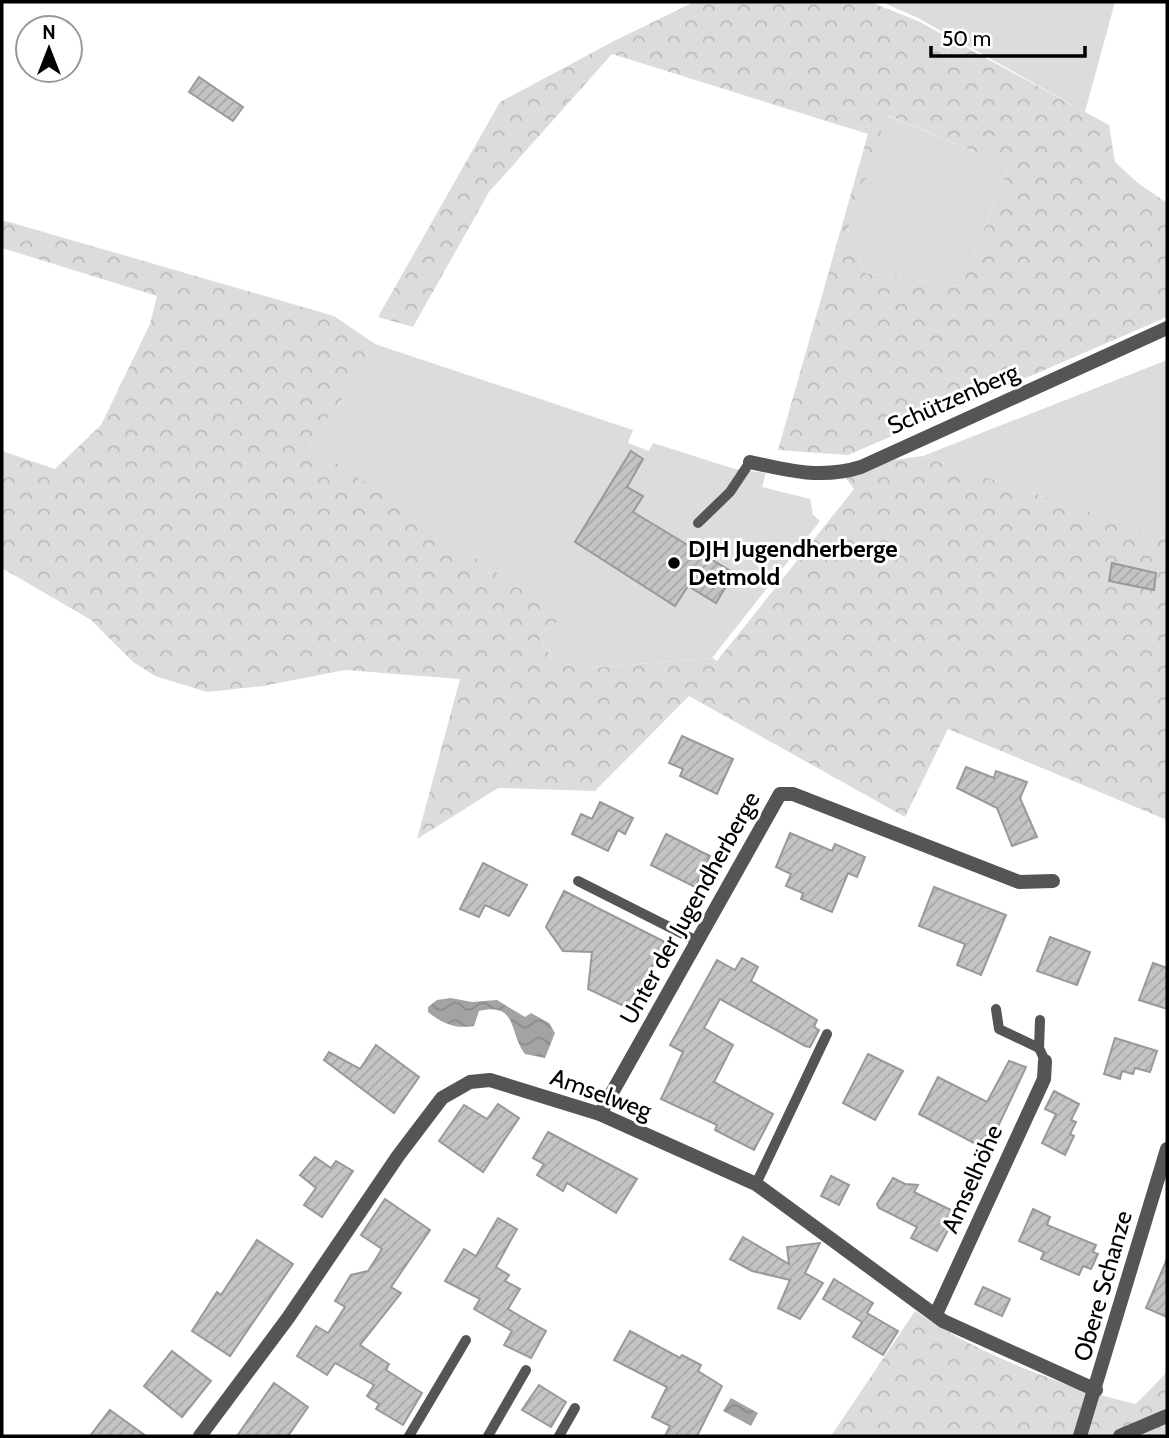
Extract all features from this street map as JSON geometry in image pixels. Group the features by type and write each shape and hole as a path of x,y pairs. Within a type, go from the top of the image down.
{"street":[{"name":"Schützenberg","path":"750,462 795,473 837,475 1167,328"},
{"name":"Unter der Jugendherberge","path":"600,1114 780,794 793,794 1019,882 1053,881"},
{"name":"Amselhöhe","path":"936,1314 1044,1079 1042,1055"},
{"name":"Amselweg","path":"200,1436 288,1318 398,1156 442,1098 470,1082 489,1080 600,1114 756,1184 965,1333 1096,1390"},
{"name":"Obere Schanze","path":"1080,1436 1167,1149"},
{"path":"1121,1436 1167,1416"}],"lane":[{"path":"698,523 730,492 750,462"},
{"path":"578,881 697,941"},
{"path":"996,1009 999,1029 1042,1055"},
{"path":"1040,1020 1042,1055"},
{"path":"756,1184 827,1034"},
{"path":"409,1436 466,1340"},
{"path":"488,1436 526,1370"},
{"path":"559,1436 575,1408"}],"green space":[{"path":"694,2 870,2 918,21 1109,125 1115,162 1138,183 1167,203 1167,317 848,455 778,450 868,134 612,54 489,192 413,327 378,317 500,102","holes":["887,115 1009,166 961,286 865,273 848,230"]},
{"path":"882,2 1115,2 1085,112 918,18"},
{"path":"886,115 1009,166 961,286 865,273 848,230"},
{"path":"2,220 334,316 375,344 354,383 309,444 563,618 539,635 553,662 591,668 712,658 717,661 854,489 838,467 923,456 1167,538 1167,820 948,729 905,817 689,696 595,791 498,788 417,839 460,679 345,670 263,686 207,692 155,676 133,662 91,620 2,568 2,451 55,469 101,425 150,324 157,296 2,248"},
{"path":"375,344 633,430 628,443 649,451 653,443 735,469 766,473 762,487 810,499 813,515 820,521 712,658 591,668 553,662 539,635 562,618 309,444 354,383"},
{"path":"1167,360 1167,538 923,456"},
{"path":"915,1311 965,1341 1021,1367 1080,1389 1136,1404 1167,1372 1167,1436 831,1436"}],"water":[{"path":"451,998 472,1002 497,1000 525,1017 531,1013 549,1023 555,1033 545,1058 525,1054 511,1021 500,1011 479,1011 474,1026 467,1027 449,1025 428,1012 428,1007 437,1000"},
{"path":"731,1398 758,1413 751,1426 723,1411"}],"building":[{"path":"199,77 243,107 233,121 189,92"},
{"path":"631,451 643,459 627,487 643,496 633,512 734,573 716,603 688,586 675,606 575,542"},
{"path":"1112,563 1156,573 1154,590 1109,581"},
{"path":"682,736 733,759 717,794 680,776 683,769 669,763"},
{"path":"966,767 994,778 996,771 1027,782 1020,798 1037,837 1012,846 997,808 957,788"},
{"path":"600,802 633,818 625,834 618,830 608,851 572,834 581,814 592,819"},
{"path":"790,833 832,851 835,844 865,857 857,877 848,873 832,912 801,899 803,893 786,886 791,874 776,867"},
{"path":"666,834 710,856 695,887 651,865"},
{"path":"483,863 527,885 509,916 485,905 479,917 460,909"},
{"path":"934,887 1006,915 981,975 957,965 965,944 919,926"},
{"path":"564,891 665,942 630,1009 588,989 592,952 563,951 546,927"},
{"path":"1050,937 1090,952 1077,985 1037,971"},
{"path":"742,958 758,967 751,981 817,1020 814,1027 819,1030 810,1047 805,1046 720,999 704,1028 733,1045 714,1082 773,1114 754,1150 715,1130 717,1125 661,1099 683,1052 670,1045 717,960 735,970"},
{"path":"1153,963 1167,968 1167,1009 1139,1000"},
{"path":"1115,1038 1157,1051 1150,1072 1135,1068 1133,1074 1122,1071 1120,1079 1104,1074"},
{"path":"376,1045 419,1077 394,1113 324,1060 329,1052 360,1069"},
{"path":"868,1054 903,1071 875,1120 843,1103"},
{"path":"1009,1061 1026,1067 987,1150 919,1114 938,1077 987,1102"},
{"path":"1054,1091 1079,1104 1071,1120 1076,1122 1070,1134 1074,1136 1065,1155 1042,1143 1056,1114 1045,1109"},
{"path":"498,1104 519,1118 483,1172 439,1141 464,1105 487,1119"},
{"path":"548,1132 637,1179 616,1213 567,1183 563,1191 537,1175 544,1164 533,1158"},
{"path":"315,1157 331,1168 336,1161 353,1171 322,1217 304,1205 316,1188 300,1175"},
{"path":"831,1176 849,1185 839,1205 821,1196"},
{"path":"893,1178 905,1184 918,1185 914,1192 957,1213 937,1251 911,1238 917,1227 879,1208 877,1204"},
{"path":"385,1199 430,1230 391,1287 401,1293 360,1345 389,1364 386,1370 422,1393 403,1425 376,1409 379,1404 367,1396 374,1385 335,1363 327,1375 297,1356 316,1326 328,1333 345,1307 335,1301 351,1275 368,1271 382,1249 361,1235"},
{"path":"1033,1209 1050,1217 1047,1225 1096,1245 1093,1252 1098,1254 1091,1269 1083,1266 1079,1275 1041,1259 1044,1252 1019,1241"},
{"path":"498,1218 517,1229 496,1267 509,1275 505,1281 520,1289 508,1309 546,1331 531,1358 504,1345 512,1331 474,1309 480,1299 445,1281 464,1249 476,1256"},
{"path":"743,1237 789,1264 787,1247 820,1243 805,1273 823,1283 800,1319 778,1308 790,1280 752,1271 730,1259"},
{"path":"257,1240 293,1264 230,1356 192,1331 217,1292 221,1295"},
{"path":"1167,1259 1167,1317 1146,1308"},
{"path":"834,1279 873,1303 867,1313 898,1331 883,1355 853,1337 862,1322 823,1299"},
{"path":"983,1287 1010,1299 1002,1316 975,1304"},
{"path":"630,1331 680,1358 682,1355 701,1365 698,1371 722,1386 697,1436 665,1436 670,1426 652,1417 667,1387 614,1360"},
{"path":"172,1351 211,1381 182,1417 144,1386"},
{"path":"274,1383 308,1407 288,1436 237,1436"},
{"path":"539,1385 566,1402 551,1427 522,1410"},
{"path":"110,1410 146,1436 90,1436"}],"place":[{"name":"DJH Jugendherberge Detmold","path":"674,563"}]}
